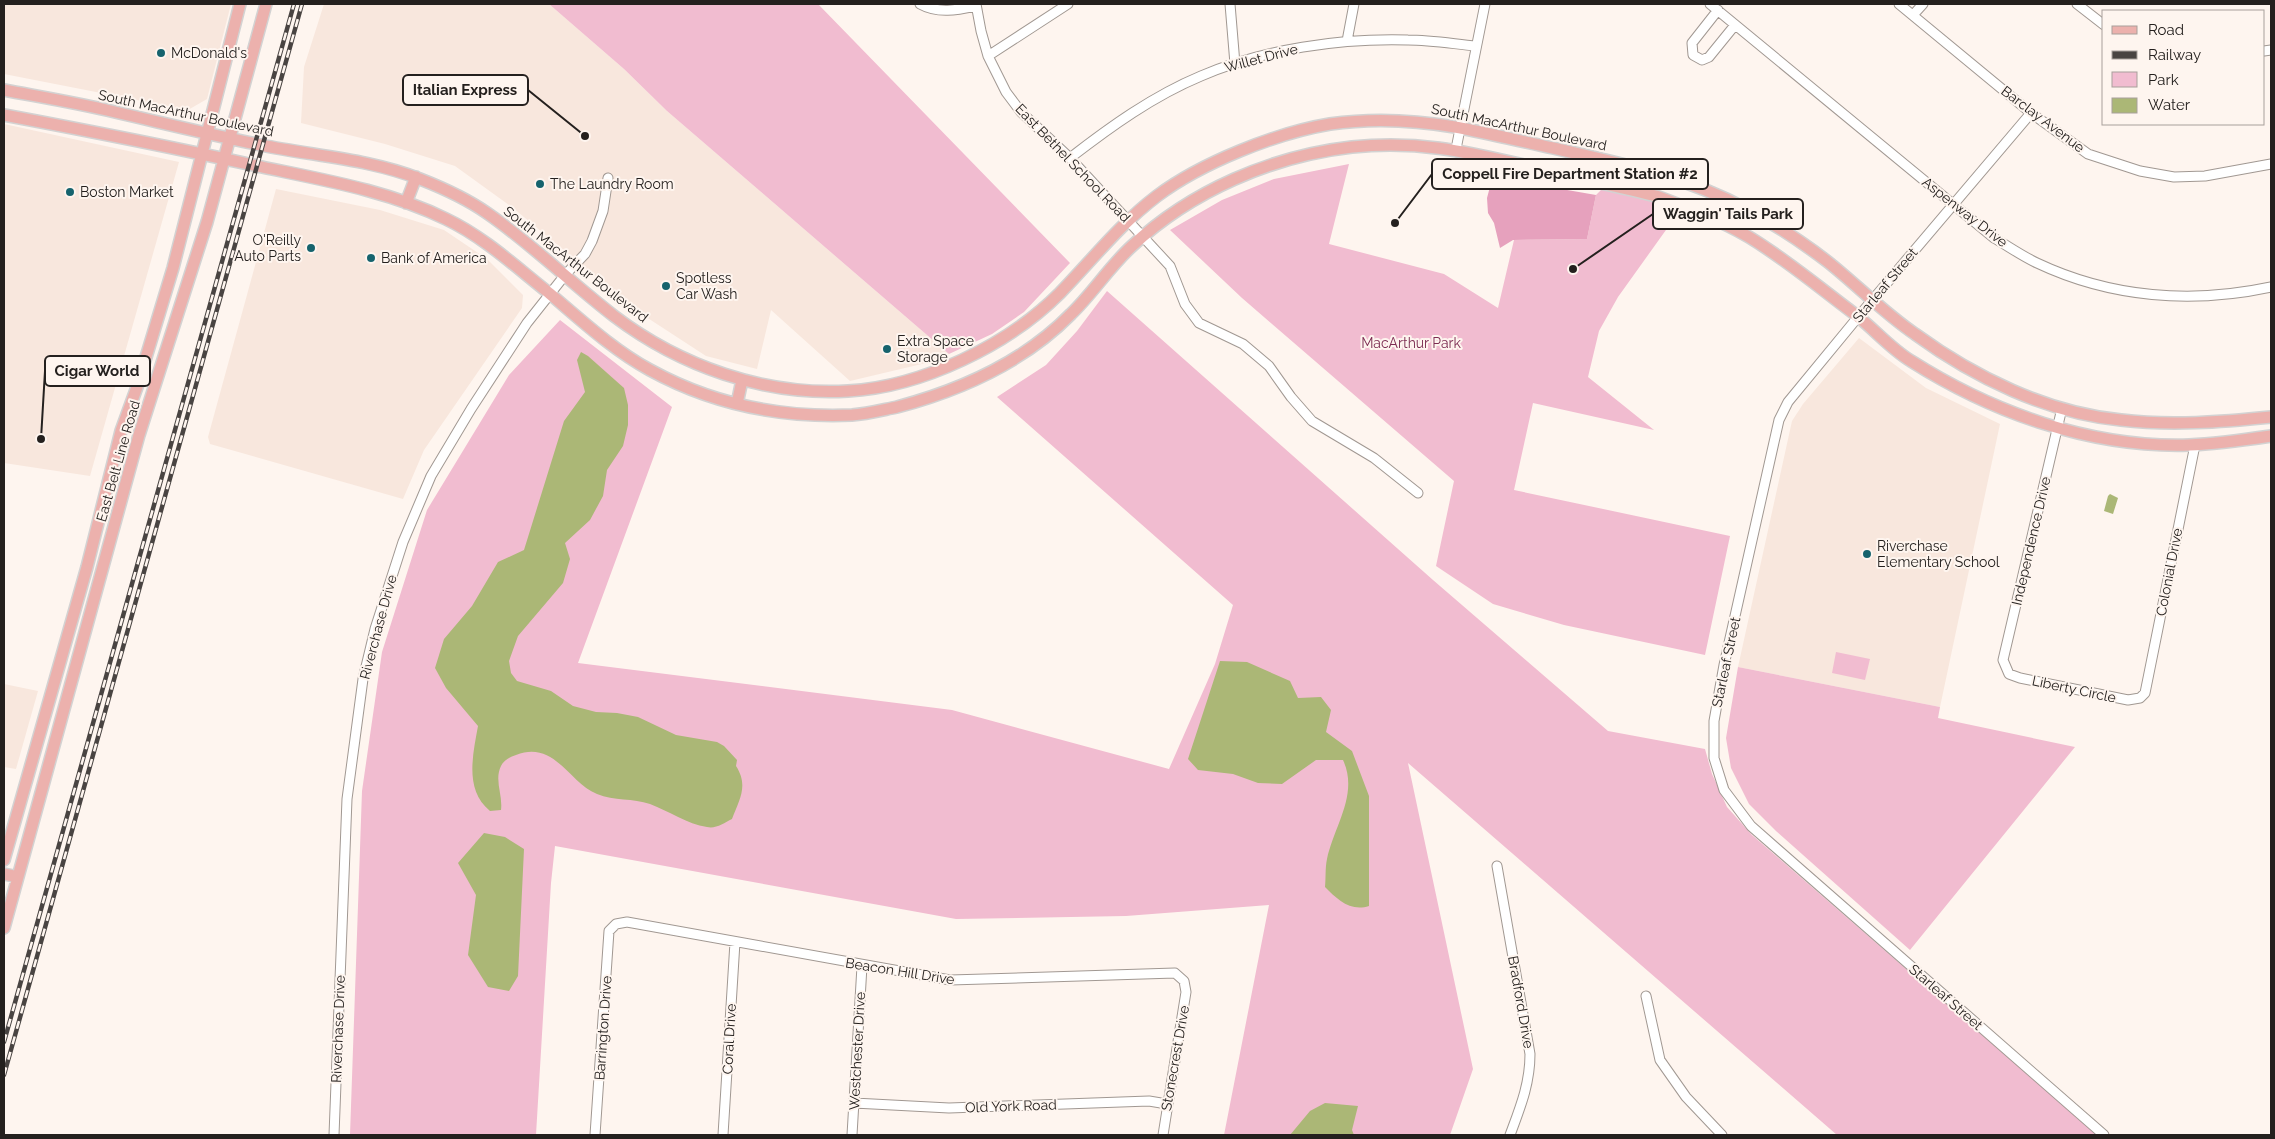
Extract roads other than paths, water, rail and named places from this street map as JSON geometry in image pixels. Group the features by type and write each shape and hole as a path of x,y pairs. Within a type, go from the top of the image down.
{"main road":[{"name":"East Belt Line Road","path":"4,860 87,567 121,431 137,386 173,268 240,4"},
{"name":"East Belt Line Road","path":"4,928 139,435 231,139 266,4"},
{"name":"South MacArthur Boulevard","path":"4,90 109,110 231,139 374,164 416,177 452,192 490,214 614,316 653,343 697,364 742,380 791,390 847,392 875,388 935,371 995,343 1032,318 1064,288 1128,220 1158,196 1191,174 1239,152 1289,134 1329,124 1418,121 1460,128 1633,167 1709,191 1743,207 1824,259 1913,334 1974,372 2015,391 2062,408 2120,420 2203,422 2271,417"},
{"path":"4,115 203,154 332,182 406,203 445,218 472,233 614,346 649,370 685,386 737,404 805,416 859,415 951,391 1016,357 1044,338 1072,314 1119,259 1143,237 1198,197 1259,170 1296,158 1349,148 1415,145 1456,149 1656,196 1686,207 1749,237 1858,317 1910,361 1980,399 2057,428 2124,442 2195,445 2271,436"},
{"path":"406,203 416,177"},
{"path":"737,404 742,380"},
{"path":"121,431 139,435"},
{"path":"55,677 72,681"},
{"path":"4,874 18,877"}],"street":[{"path":"920,4 928,8 951,11 976,5"},
{"path":"988,56 1068,4"},
{"path":"1230,4 1235,64"},
{"path":"1347,41 1354,4"},
{"path":"1456,149 1485,4"},
{"name":"Aspenway Drive","path":"1710,4 1994,238 2037,263 2087,282 2138,294 2180,297 2217,296 2271,287"},
{"name":"Barclay Avenue","path":"1899,4 2031,113 2088,154 2140,171 2174,177 2205,176 2271,164"},
{"path":"1913,15 1923,4"},
{"path":"2077,4 2102,23"},
{"name":"East Bethel School Road","path":"976,5 988,56 1006,92 1020,112 1070,158 1170,266 1185,304 1199,323 1243,344 1269,366 1291,398 1312,421 1374,458 1418,493"},
{"path":"1718,10 1692,43 1693,55 1702,60 1709,57 1735,25"},
{"name":"Willet Drive","path":"1070,158 1113,125 1151,102 1200,76 1235,64 1296,48 1347,41 1409,40 1476,46"},
{"name":"Starleaf Street","path":"2031,113 1872,299 1788,402 1779,420 1724,665 1714,722 1714,758 1724,790 1751,826 2104,1135"},
{"name":"Riverchase Drive","path":"334,1135 347,799 363,678 375,629 403,542 431,476 470,409 528,323 565,275 585,254 603,211 608,178"},
{"name":"Independence Drive","path":"2009,674 2003,660 2062,408"},
{"name":"Colonial Drive","path":"2140,698 2145,693 2195,445"},
{"name":"Liberty Circle","path":"2009,674 2128,700 2140,698"},
{"name":"Bradford Drive","path":"1497,866 1530,1054 1530,1073 1525,1094 1510,1135"},
{"name":"Beacon Hill Drive","path":"616,924 627,922 862,966 950,980 1175,973 1184,981"},
{"name":"Barrington Drive","path":"595,1135 609,931 616,924"},
{"name":"Coral Drive","path":"723,1135 734,942"},
{"name":"Westchester Drive","path":"852,1135 862,966"},
{"name":"Stonecrest Drive","path":"1162,1135 1186,992 1184,981"},
{"path":"1646,996 1660,1060 1686,1097 1722,1135"},
{"name":"Old York Road","path":"854,1103 949,1108 1148,1101 1167,1104"}],"water":[{"path":"581,352 624,388 628,405 628,425 623,446 607,470 603,496 590,520 565,543 570,559 563,583 518,636 509,661 511,673 517,681 551,691 573,706 596,712 638,717 676,735 717,742 724,746 737,760 736,766 742,780 742,793 732,819 717,826 707,827 692,823 644,802 610,798 597,794 587,789 551,758 541,753 530,752 516,755 505,760 502,764 498,777 501,810 490,811 476,793 473,782 474,748 478,726 446,688 435,668 444,639 472,606 498,562 524,550 564,421 585,392 577,360"},
{"path":"2110,494 2118,498 2113,514 2104,511"},
{"path":"1220,661 1247,662 1290,681 1298,698 1321,697 1331,710 1326,732 1352,751 1369,796 1369,906 1350,906 1339,900 1325,887 1327,859 1347,798 1347,773 1343,760 1316,760 1282,784 1258,783 1233,774 1198,770 1188,759"},
{"path":"484,833 505,837 524,849 518,976 509,991 488,987 468,955 476,895 458,863"},
{"path":"1325,1103 1358,1106 1352,1130 1354,1135 1290,1135 1310,1111"}],"railway":[{"path":"4,1042 294,4"},
{"path":"4,1075 302,4"}],"place":[{"name":"McDonald's","path":"161,53"},
{"name":"Italian Express","path":"585,136"},
{"name":"The Laundry Room","path":"540,184"},
{"name":"Boston Market","path":"70,192"},
{"name":"Coppell Fire Department Station #2","path":"1395,223"},
{"name":"O'Reilly Auto Parts","path":"311,248"},
{"name":"Bank of America","path":"371,258"},
{"name":"Waggin' Tails Park","path":"1573,269"},
{"name":"Spotless Car Wash","path":"666,286"},
{"name":"Extra Space Storage","path":"887,349"},
{"name":"Cigar World","path":"41,439"},
{"name":"Riverchase Elementary School","path":"1867,554"}],"park label":[{"name":"MacArthur Park","path":"1411,343"}]}
